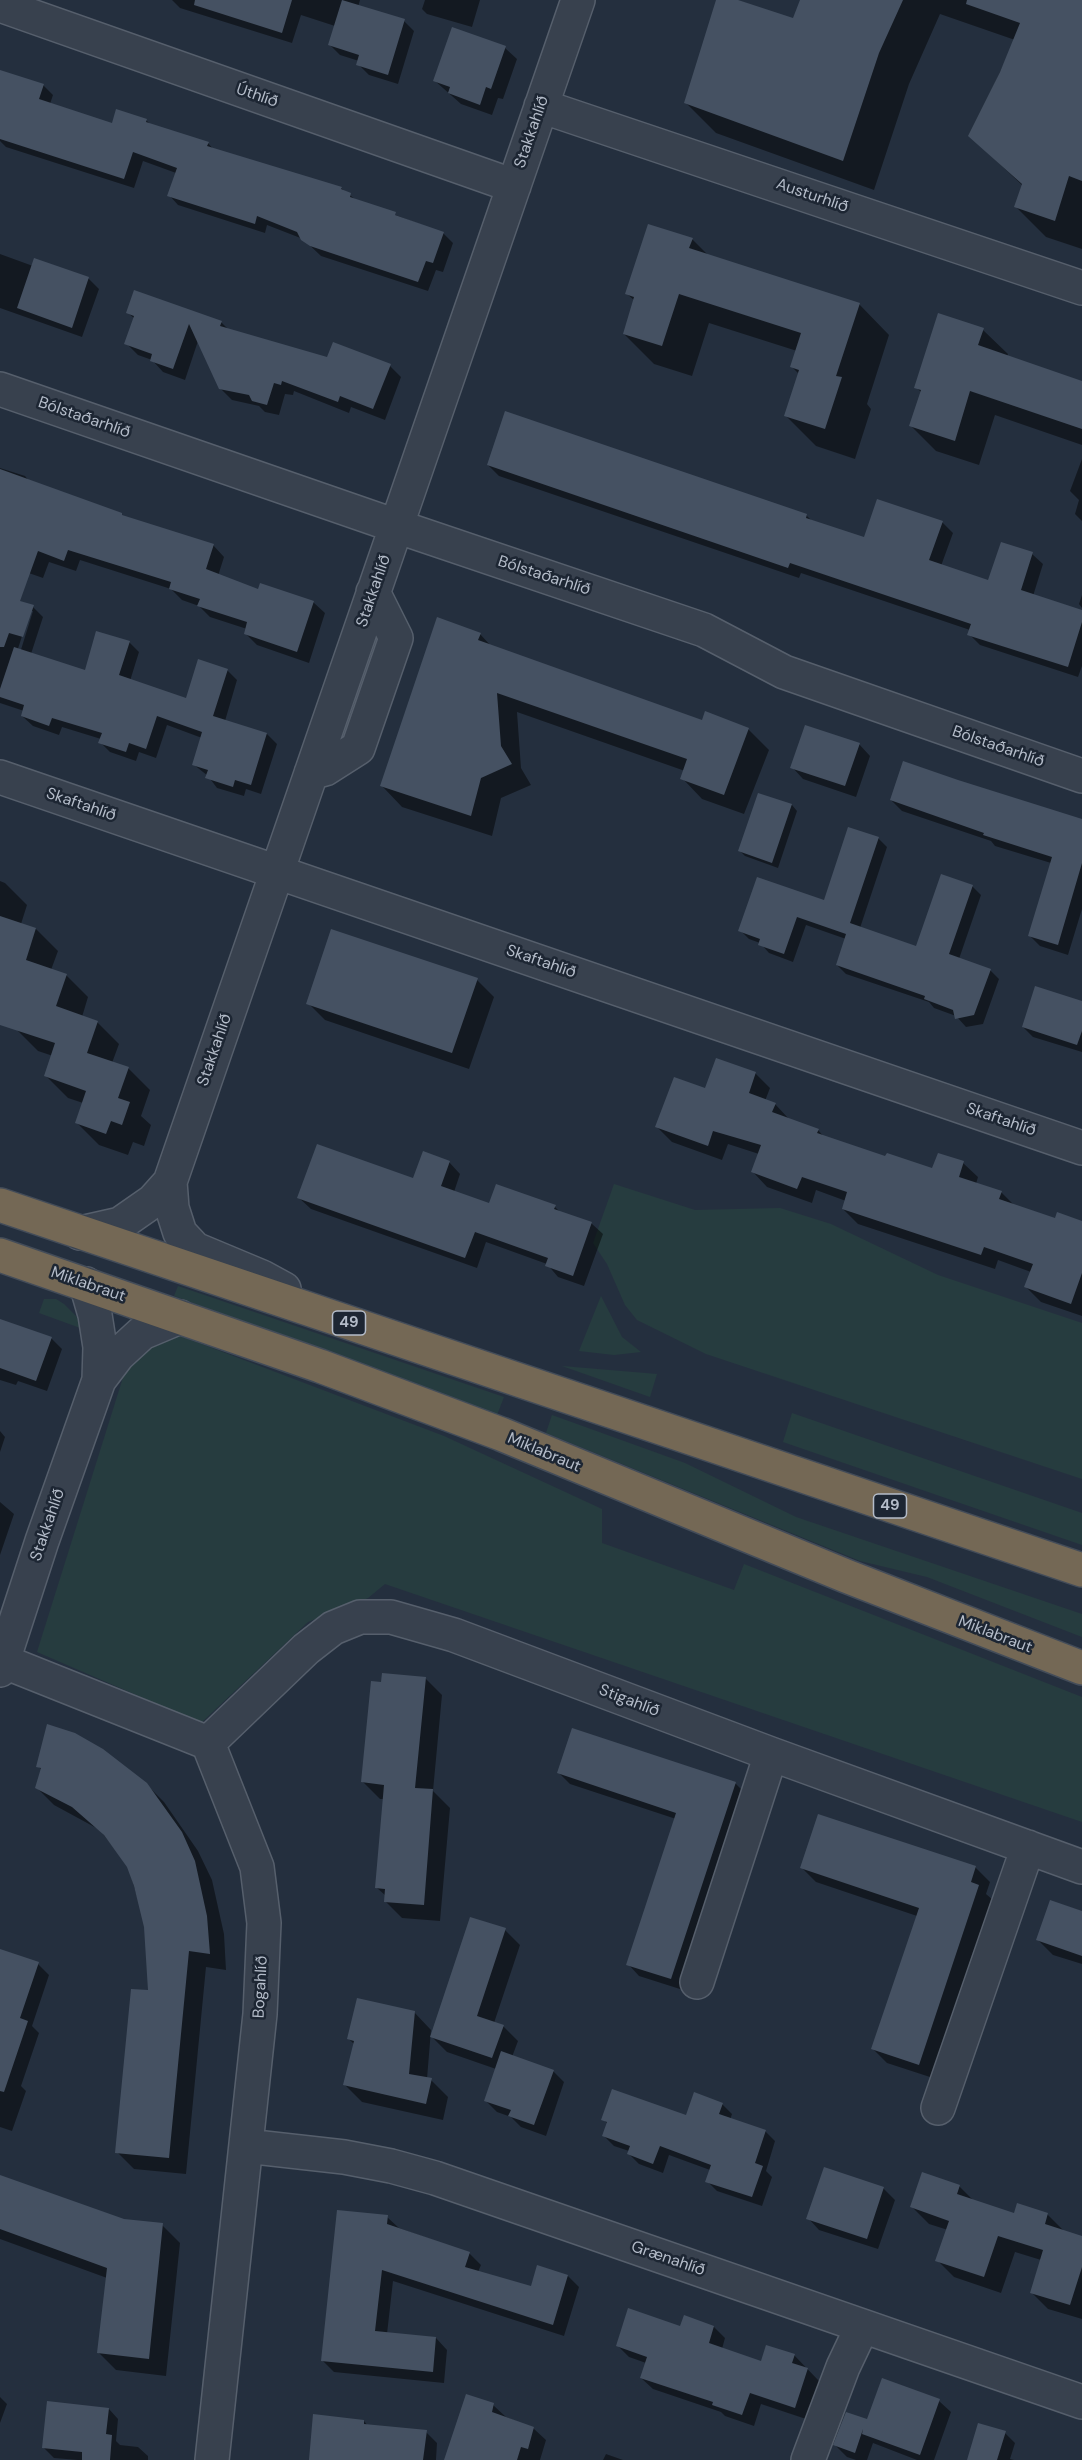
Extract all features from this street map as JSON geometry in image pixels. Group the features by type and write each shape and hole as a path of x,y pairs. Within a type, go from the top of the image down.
{"highway":[{"name":"49","path":"0,1205 1082,1570"},
{"name":"Miklabraut","path":"0,1255 320,1366 501,1434 917,1605 1082,1668"}],"street":[{"name":"Stakkahlíð","path":"80,1233 120,1224 153,1201 170,1182 578,0"},
{"name":"Úthlíð","path":"0,5 514,186"},
{"name":"Austurhlíð","path":"541,106 1082,288"},
{"name":"Bólstaðarhlíð","path":"0,389 704,630 784,672 1082,776"},
{"name":"Skaftahlíð","path":"0,777 1082,1148"},
{"name":"Stakkahlíð","path":"170,1182 172,1208 180,1233 195,1249 262,1277 341,1320"},
{"name":"Stakkahlíð","path":"86,1284 95,1315 100,1347 99,1380"},
{"name":"Stakkahlíð","path":"1,1664 99,1380 118,1355 142,1333 180,1317"},
{"name":"Stigahlíð","path":"208,1743 306,1649 333,1628 360,1617 391,1617 454,1635 1082,1867"},
{"path":"1,1664 208,1743"},
{"name":"Bogahlíð","path":"208,1743 257,1866 264,1923 260,2013 212,2460"},
{"path":"697,1982 771,1754"},
{"path":"938,2108 1028,1847"},
{"name":"Grænahlíð","path":"246,2146 344,2157 435,2178 1082,2402"},
{"path":"808,2460 843,2367 862,2327"}],"green space":[{"path":"614,1184 695,1210 780,1208 831,1224 938,1275 1082,1323 1082,1479 706,1354 637,1320 625,1305 607,1264 593,1243"},
{"path":"178,1286 504,1397 497,1415 174,1296"},
{"path":"601,1296 622,1337 641,1352 614,1355 579,1351"},
{"path":"44,1299 56,1299 64,1304 76,1316 83,1329 39,1313"},
{"path":"178,1335 444,1436 602,1509 602,1543 734,1590 744,1564 1082,1697 1082,1822 385,1584 368,1598 308,1622 201,1723 37,1652 126,1368 148,1350"},
{"path":"562,1366 657,1374 650,1397"},
{"path":"792,1413 1082,1513 1082,1545 783,1442"},
{"path":"552,1415 685,1463 796,1517 1082,1614 1082,1637 927,1577 860,1561 546,1433"}],"building":[{"path":"195,0 292,0 282,33 194,5"},
{"path":"342,0 405,19 388,75 356,65 359,55 328,45"},
{"path":"716,0 738,0 793,18 800,0 903,0 879,53 843,161 684,103"},
{"path":"967,0 1082,0 1082,181 1069,176 1055,221 1014,207 1022,184 968,136 1000,72 1020,23 966,4"},
{"path":"452,27 506,46 491,89 486,87 480,105 448,93 450,87 433,81"},
{"path":"0,70 44,84 39,99 112,123 116,109 147,119 146,122 209,142 207,146 342,187 341,189 351,193 350,197 396,212 395,215 444,232 433,263 426,261 418,282 310,246 301,240 297,232 257,216 255,224 167,196 177,168 133,152 124,179 0,139"},
{"path":"648,224 693,238 689,248 860,303 836,376 842,377 825,429 784,416 799,370 790,367 801,333 679,294 662,346 623,334 634,297 625,294"},
{"path":"34,258 89,277 72,328 17,308"},
{"path":"134,290 222,321 220,326 327,357 333,342 391,364 373,409 340,396 338,402 282,381 281,385 274,383 267,405 252,401 249,395 219,389 189,324 173,369 150,361 152,354 124,344 134,316 126,313"},
{"path":"938,313 984,328 978,345 1082,381 1082,429 970,391 955,441 909,426 921,390 914,388"},
{"path":"505,411 807,514 806,518 864,537 877,499 943,521 929,560 988,580 1001,542 1033,552 1021,590 1082,610 1082,622 1068,667 967,635 971,624 790,563 788,568 487,465"},
{"path":"0,469 122,513 122,515 214,544 206,569 258,589 260,583 314,601 297,652 244,634 247,622 197,606 200,599 169,589 171,582 68,550 64,561 38,551 20,601 34,605 23,637 9,633 4,647 0,647"},
{"path":"437,617 481,633 478,640 702,720 705,711 749,728 724,795 680,779 687,759 497,693 501,746 512,764 481,778 471,816 380,786"},
{"path":"96,631 130,641 119,675 186,698 198,659 228,669 213,716 267,733 251,785 235,780 233,787 205,778 208,770 192,765 202,732 157,716 146,749 129,743 126,752 98,743 102,733 52,718 49,726 21,716 24,705 0,697 0,689 14,647 85,670"},
{"path":"805,725 860,743 845,786 790,768"},
{"path":"903,761 1082,819 1082,863 1058,945 1028,936 1052,857 983,835 984,833 890,800"},
{"path":"758,793 792,804 772,863 738,851"},
{"path":"848,827 879,837 850,923 916,946 941,874 973,885 949,954 991,969 974,1015 955,1019 953,1010 924,999 925,996 836,965 846,934 797,917 784,954 758,945 760,939 738,931 757,877 824,900"},
{"path":"0,916 36,928 26,960 67,974 56,1006 98,1021 87,1053 129,1067 118,1098 130,1102 122,1125 111,1121 106,1134 75,1123 86,1091 44,1076 55,1043 0,1025"},
{"path":"331,929 478,978 452,1053 306,1004"},
{"path":"1035,986 1082,1001 1082,1031 1077,1045 1022,1027"},
{"path":"716,1058 756,1072 749,1093 776,1103 772,1112 819,1129 817,1133 885,1156 887,1153 932,1168 938,1153 964,1161 959,1177 1002,1191 999,1199 1055,1218 1057,1212 1082,1221 1082,1273 1071,1304 1024,1287 1033,1264 984,1247 981,1255 842,1209 847,1192 802,1177 797,1189 751,1172 761,1145 713,1131 708,1146 655,1127 674,1077 705,1088"},
{"path":"317,1144 413,1178 423,1151 450,1161 441,1186 489,1203 496,1184 556,1205 554,1209 592,1222 573,1276 545,1266 548,1258 475,1232 465,1258 297,1198"},
{"path":"0,1319 52,1337 36,1381 0,1368"},
{"path":"382,1673 426,1677 415,1788 433,1789 424,1905 384,1902 385,1889 375,1888 384,1785 361,1782 371,1681 381,1682"},
{"path":"47,1724 75,1733 103,1749 147,1783 182,1832 195,1861 207,1916 210,1954 189,1951 169,2158 115,2153 131,1989 148,1990 144,1927 127,1867 104,1835 72,1807 35,1788 41,1768 36,1767"},
{"path":"572,1728 736,1782 671,1979 626,1965 676,1813 557,1773"},
{"path":"818,1814 976,1866 971,1882 979,1885 919,2065 871,2049 919,1908 800,1868"},
{"path":"1050,1900 1082,1911 1082,1956 1036,1940"},
{"path":"470,1917 506,1928 477,2016 504,2025 492,2058 430,2037"},
{"path":"0,1949 39,1962 20,2018 28,2021 4,2092 0,2091"},
{"path":"357,1998 415,2011 409,2074 432,2078 426,2104 343,2085 354,2041 347,2039"},
{"path":"501,2051 554,2070 534,2125 508,2116 511,2110 484,2101"},
{"path":"612,2089 686,2115 694,2092 723,2103 719,2114 766,2130 755,2163 763,2166 752,2197 705,2182 711,2165 660,2146 653,2164 627,2154 630,2146 602,2136 607,2122 601,2120"},
{"path":"824,2167 884,2187 867,2239 806,2219"},
{"path":"922,2172 960,2185 957,2194 1014,2213 1017,2203 1048,2213 1045,2224 1082,2236 1082,2267 1070,2305 1030,2293 1043,2250 998,2236 984,2277 935,2261 949,2221 910,2207"},
{"path":"0,2175 124,2219 163,2223 149,2359 97,2353 107,2268 0,2229"},
{"path":"337,2210 388,2215 387,2224 470,2252 465,2267 531,2286 537,2265 568,2275 553,2325 382,2270 375,2331 436,2337 433,2372 321,2361"},
{"path":"628,2308 680,2326 684,2315 714,2326 709,2343 761,2361 766,2345 795,2354 792,2363 808,2368 795,2408 750,2393 742,2415 712,2405 713,2402 640,2378 647,2357 616,2346"},
{"path":"882,2378 940,2399 920,2455 862,2434 863,2429 855,2453 833,2445 846,2412 867,2419"},
{"path":"466,2394 494,2403 492,2412 534,2427 528,2449 521,2447 517,2460 444,2460"},
{"path":"47,2401 109,2408 106,2434 112,2435 110,2460 82,2460 82,2452 42,2448"},
{"path":"313,2414 364,2420 364,2424 427,2430 423,2460 309,2460"},
{"path":"978,2423 1006,2431 997,2460 967,2460"}]}
